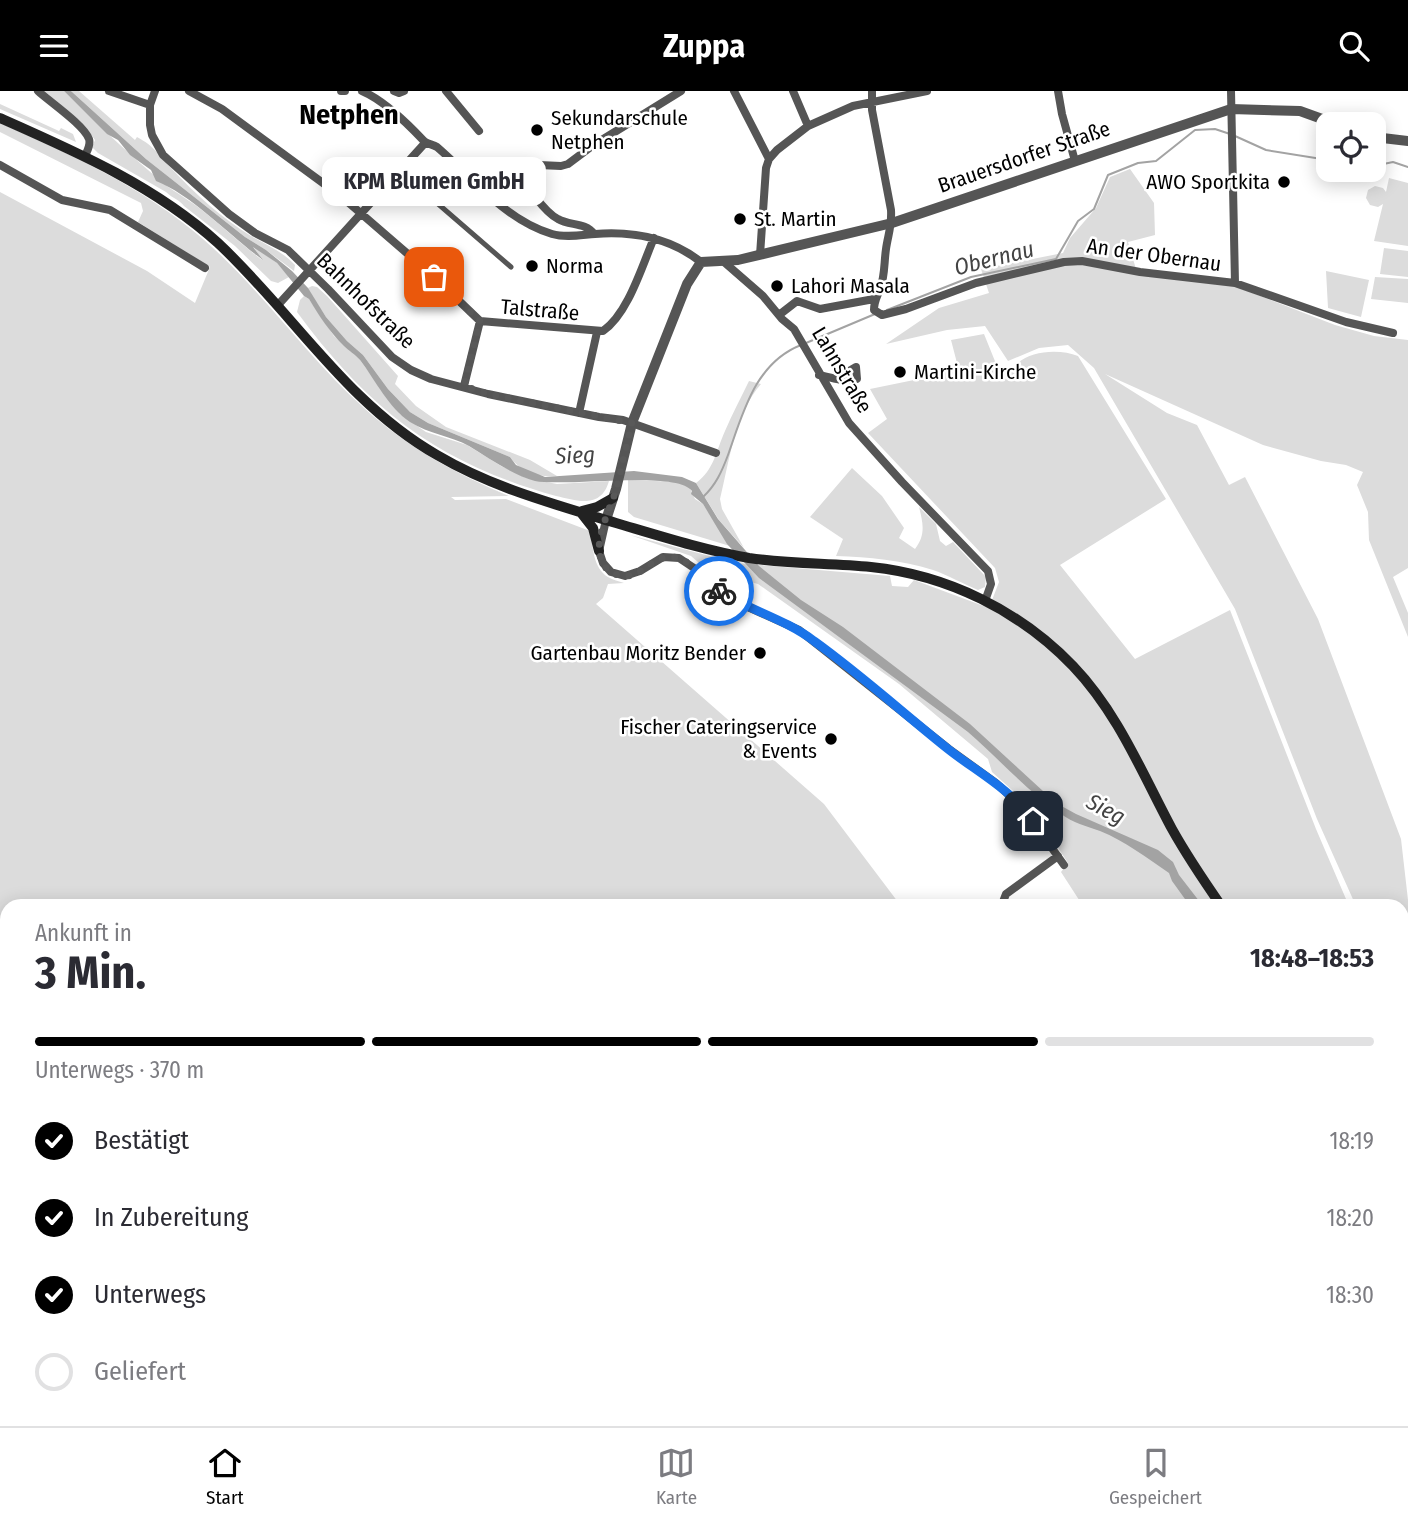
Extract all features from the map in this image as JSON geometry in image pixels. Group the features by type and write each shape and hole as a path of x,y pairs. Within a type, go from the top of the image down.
{"main road":[{"path":"0,118 85,156 131,181 185,217 216,241 369,406 411,439 460,468 486,480 580,512 713,551 784,562 897,571 961,589 1038,634 1075,668 1091,687 1122,733 1183,848 1217,899"},
{"path":"580,512 597,507 615,493"},
{"path":"580,512 593,529 599,551"}],"street":[{"path":"38,91 79,126 89,139 85,156"},
{"path":"109,91 150,105"},
{"name":"Bahnhofstraße","path":"155,91 150,105 152,135 163,155 255,233 288,250 307,274 328,289 391,357 411,370 431,379 488,394 632,423 716,453"},
{"name":"Talstraße","path":"189,91 222,109 275,146 362,213 480,321 597,332 612,325 622,311 654,238"},
{"path":"362,91 383,102 425,143 437,147 501,206 537,229 557,236 626,233 654,238 678,247 701,262 724,263"},
{"path":"394,91 404,91"},
{"path":"446,91 479,131"},
{"path":"594,234 585,226 568,223 553,215 524,183 524,168 568,164 681,91"},
{"path":"734,91 769,159"},
{"path":"793,91 808,126"},
{"path":"872,91 871,103 892,223"},
{"path":"760,255 766,168 769,159 808,126 853,106 927,91"},
{"path":"1058,91 1075,160"},
{"name":"An der Obernau","path":"1231,91 1235,283"},
{"name":"Brauersdorfer Straße","path":"724,263 892,223 1231,109 1300,111 1316,117"},
{"path":"1386,138 1408,141"},
{"path":"278,305 425,143"},
{"path":"0,165 62,200 110,210 205,268"},
{"path":"399,171 512,267"},
{"name":"An der Obernau","path":"892,223 880,290 874,299 878,312 906,309 976,283 1064,262 1082,261 1140,272 1235,283 1346,322 1393,333"},
{"path":"701,262 687,284 632,423 615,493 600,539 599,551 603,563 611,572 625,576 640,571 663,557 679,558 719,591 799,630 948,750 996,783 1024,809 1064,865"},
{"name":"Lahnstraße","path":"724,263 763,296 794,329 849,423 988,571 991,585 985,601"},
{"path":"779,315 797,301 820,309 874,299"},
{"name":"Talstraße","path":"464,386 480,321"},
{"name":"Talstraße","path":"579,413 597,332"},
{"path":"819,375 837,379"},
{"path":"1004,899 1006,894 1058,856"}],"shaded area":[{"path":"42,91 64,91 163,183 198,207 262,260 253,246 277,263 289,277 278,283 271,281 235,246 180,202 98,153 92,147 95,140 90,133"},
{"path":"64,91 71,91 146,159 292,271 308,288 326,317 363,355 388,389 410,412 428,423 510,457 516,465 545,477 634,471 682,477 696,483 718,519 759,566 970,724 1056,803 1158,850 1173,862 1179,875 1198,899 1185,899 1169,873 1136,850 1109,835 1070,820 1049,805 968,732 759,578 727,544 703,504 691,494 692,491 666,481 535,481 510,471 469,446 410,422 389,401 360,360 334,335 309,299 277,263 253,247 263,260 197,206 170,187 156,181 151,170 130,155 118,140 107,134"},
{"path":"71,91 79,91 135,140 137,137 148,144 209,205 240,229 285,256 295,265 294,271 245,237 146,159"},
{"path":"0,104 59,131 61,128 73,134 76,142 0,109"},
{"path":"0,123 54,147 106,173 180,220 224,259 343,388 380,422 433,458 509,496 451,497 455,500 506,499 590,531 594,557 599,568 608,577 624,583 608,584 603,598 596,604 824,804 896,899 0,899 0,192 147,271 195,303 210,267 138,222 143,211 141,203 0,132"},
{"path":"1130,169 1154,203 1155,235 1128,242 1136,269 1232,285 1335,325 1374,336 1408,340 1408,568 1393,577 1408,613 1408,637 1369,540 1368,512 1357,485 1363,472 1346,465 1263,445 1105,374 1167,413 1197,425 1229,485 1245,477 1318,619 1401,839 1408,899 1353,899 1317,819 1235,609 1094,368 1068,345 1039,348 1008,361 985,326 947,330 886,344 939,308 989,293 981,269 1063,253 1070,238 1096,208 1110,177"},
{"path":"1389,178 1408,183 1408,246 1374,241 1383,204 1378,207 1370,205 1366,198 1368,190 1375,186 1386,192"},
{"path":"1384,248 1408,251 1408,277 1380,274"},
{"path":"1326,271 1369,280 1361,317 1328,308"},
{"path":"1375,277 1408,279 1408,303 1371,299"},
{"path":"312,286 327,296 398,376 395,384 416,406 446,427 530,460 557,476 531,473 519,467 510,457 428,423 410,412 388,389 363,355 326,317 309,291 308,288"},
{"path":"304,296 309,299 334,336 357,356 400,414 426,432 467,445 526,478 557,484 609,481 605,490 600,496 588,501 556,496 514,483 441,449 379,405 324,347 297,312"},
{"path":"984,334 1003,381 1018,363 1031,355 1055,352 1078,356 1166,499 1060,565 1135,659 1230,610 1346,899 1078,899 1061,872 1068,863 1032,808 992,772 988,759 899,684 758,584 739,579 715,562 707,570 691,556 630,535 736,563 890,576 892,586 908,587 914,580 989,608 999,582 995,568 868,433 887,419 870,389 914,380 957,363 951,340"},
{"path":"749,381 761,384 752,396 739,424 720,499 722,509 744,548 719,520 696,483 711,466"},
{"path":"852,468 882,496 904,528 899,538 915,549 923,529 919,507 936,524 940,541 946,546 953,542 986,577 985,587 978,590 939,572 909,564 836,556 843,539 810,517"},
{"path":"628,480 681,482 689,486 695,499 703,504 730,546 634,517 628,512"}],"waterway":[{"name":"Obernau","path":"887,310 971,277 1056,259 1078,221 1094,209 1108,175 1138,163 1156,161 1195,130 1215,129 1230,134"},
{"name":"Obernau","path":"1235,136 1266,150 1316,158"},
{"name":"Obernau","path":"1386,163 1393,162 1408,167"},
{"name":"Obernau","path":"806,343 875,314"},
{"name":"Obernau","path":"703,497 721,472 746,406 762,377 785,353 801,345"}],"way so far":[{"path":"434,277 480,321 464,386 488,394 632,423 616,489 600,539 599,551 603,563 611,572 625,576 640,571 663,557 679,558 719,591"}],"place":[{"name":"Sekundarschule Netphen","path":"537,130"},
{"name":"AWO Sportkita","path":"1284,182"},
{"name":"St. Martin","path":"740,219"},
{"name":"Norma","path":"532,266"},
{"name":"KPM Blumen GmbH","path":"434,277"},
{"name":"Lahori Masala","path":"777,286"},
{"name":"Martini-Kirche","path":"900,372"},
{"name":"Gartenbau Moritz Bender","path":"760,653"},
{"name":"Fischer Cateringservice & Events","path":"831,739"}],"district":[{"name":"Netphen","path":"349,114"}],"route":[{"path":"719,591 757,612 799,630 829,651 948,750 996,783 1033,821"}],"water label":[{"name":"Sieg","path":"575,455"},
{"name":"Sieg","path":"1106,809"}]}
